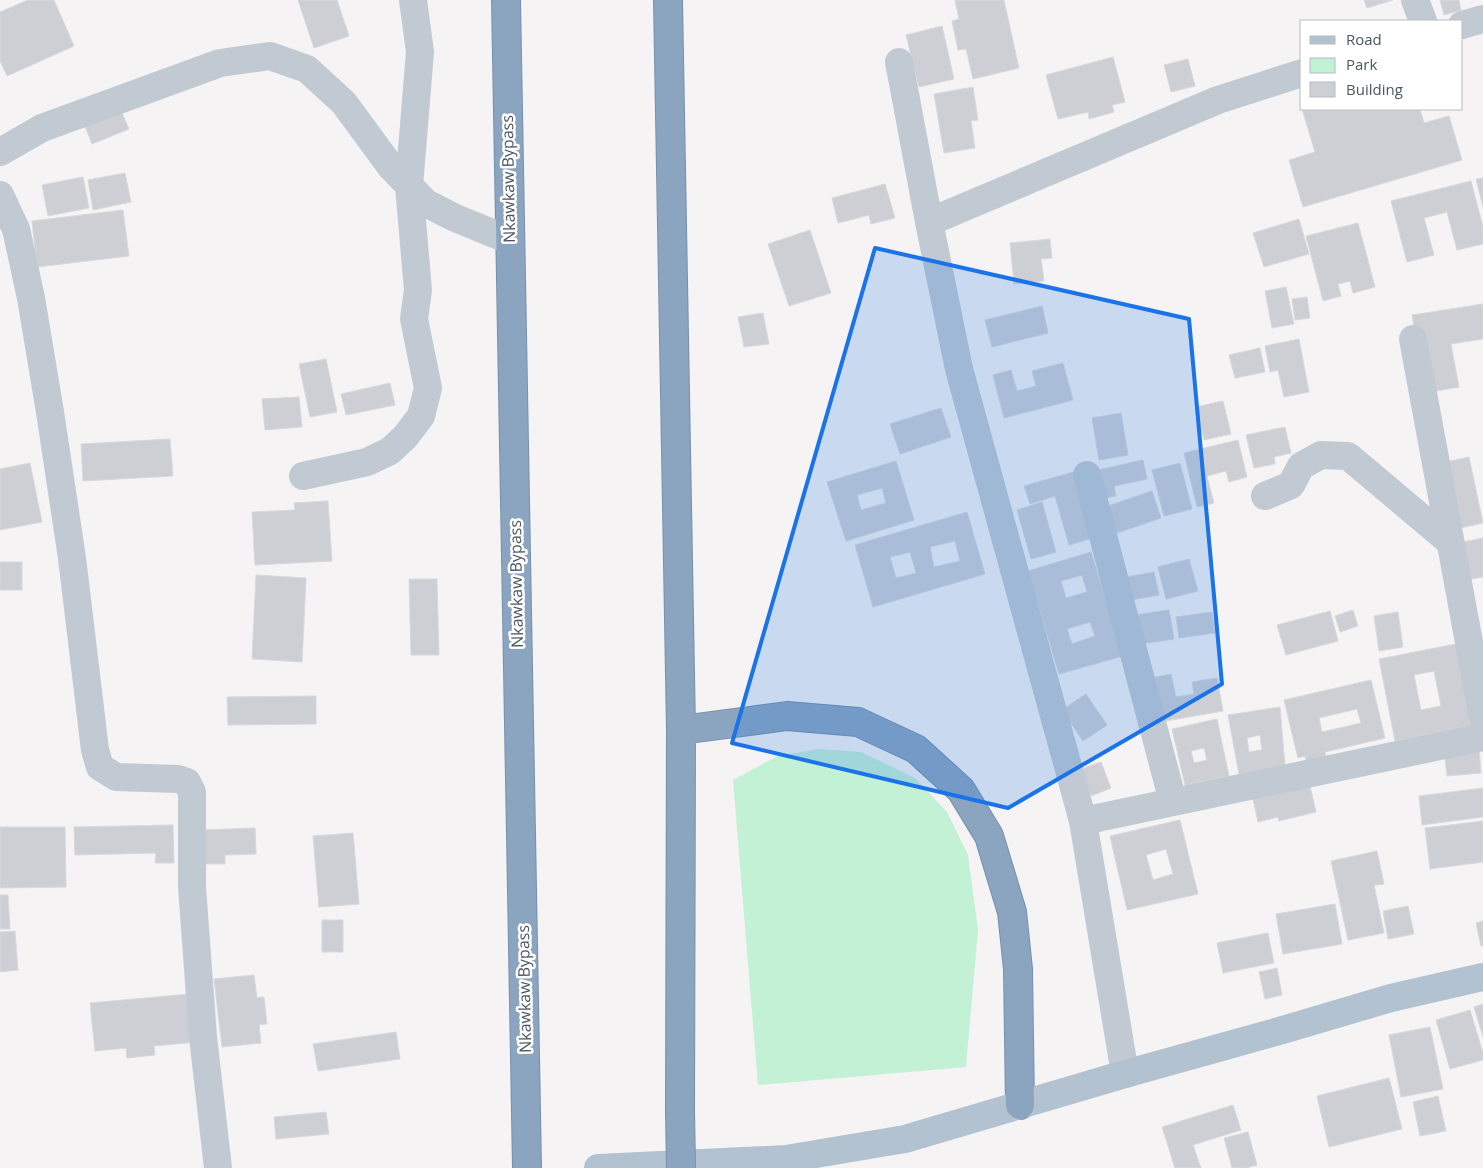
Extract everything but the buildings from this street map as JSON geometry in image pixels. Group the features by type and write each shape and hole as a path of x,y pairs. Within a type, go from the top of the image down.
{"highway":[{"name":"Nkawkaw Bypass","path":"506,0 527,1168"},
{"path":"668,0 681,730 681,1168"},
{"path":"681,730 786,716 858,722 916,749 961,790 989,836 1012,912 1018,969 1020,1105"}],"main road":[{"path":"598,1168 786,1158 905,1139 1391,998 1483,977"}],"street":[{"path":"303,476 367,462 390,451 405,437 421,416 428,388 414,320 418,290 408,186 420,52 414,0"},
{"path":"1415,0 1423,20"},
{"path":"1463,25 1483,19"},
{"path":"0,152 42,128 220,63 270,56 307,69 344,103 391,167 426,203 460,220 509,240"},
{"path":"899,62 959,369 1083,821 1125,1074"},
{"path":"929,222 1218,100 1300,74"},
{"path":"0,195 16,229 31,298 71,548 96,750 100,767 116,777 178,779 187,782 192,792 192,887 203,1037 218,1168"},
{"path":"1413,338 1483,718"},
{"path":"1265,496 1291,485 1300,466 1321,455 1348,456 1450,541"},
{"path":"1087,475 1173,802"},
{"path":"1083,821 1483,737"}],"highlighted area":[{"path":"875,248 1189,319 1222,684 1008,808 732,743"}],"green space":[{"path":"819,749 861,752 915,778 947,812 968,855 978,930 966,1067 758,1085 733,780 778,756"}]}
